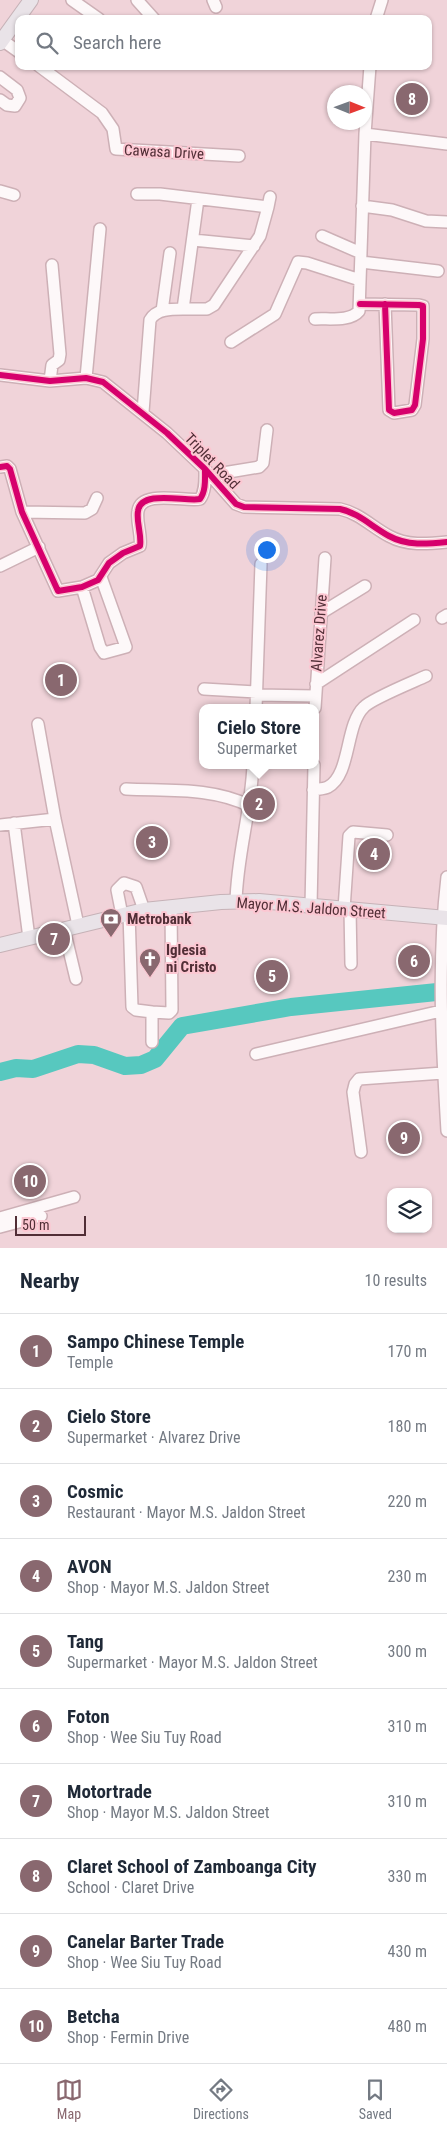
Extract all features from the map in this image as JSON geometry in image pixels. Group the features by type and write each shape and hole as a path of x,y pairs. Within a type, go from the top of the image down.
{"main road":[{"path":"20,15 31,0"},
{"path":"1,41 15,22"},
{"name":"Mayor M.S. Jaldon Street","path":"0,945 144,910 236,902 259,901 445,918"}],"street":[{"path":"72,0 93,15"},
{"path":"137,0 150,15"},
{"path":"377,15 382,0"},
{"path":"1,41 15,50"},
{"name":"Cawasa Drive","path":"45,70 102,113 113,129 116,149 239,156"},
{"path":"315,318 354,316 359,311 365,134 370,70"},
{"path":"0,77 20,94 18,103 15,106 7,105 0,100"},
{"path":"365,134 447,144"},
{"path":"0,190 14,195"},
{"path":"137,194 160,194 198,200 269,202 263,230 214,305 207,309 162,311 152,316 150,320 143,412"},
{"path":"183,309 198,200"},
{"path":"362,206 392,210 426,222 447,222"},
{"path":"86,378 100,229"},
{"path":"322,236 361,258 438,272"},
{"path":"193,240 254,246"},
{"path":"162,311 170,253"},
{"path":"231,342 274,314 298,262 307,263 360,280"},
{"path":"50,381 52,364 59,360 60,354 52,265"},
{"path":"360,304 385,304 419,305 423,306 423,339 415,405 412,410 394,413 390,410 385,304"},
{"name":"Triplet Road","path":"0,375 50,381 86,378 103,382 143,412 208,472 236,504 244,507 340,509 353,512 398,541 418,544 447,542"},
{"path":"0,468 7,466 10,469 22,512 58,591 82,587 101,578 109,563 123,553 140,546 138,515 140,505 156,498 200,499 208,472 259,467 263,463 267,430"},
{"path":"22,512 85,513 92,509 97,498"},
{"path":"0,566 39,547"},
{"name":"Alvarez Drive","path":"315,704 325,558"},
{"path":"256,704 261,564"},
{"path":"82,587 100,647 104,653 126,647 101,578"},
{"path":"321,613 365,586"},
{"path":"204,689 257,693 315,690 414,620"},
{"path":"313,790 328,786 335,780 341,770 355,720 364,706 426,676"},
{"path":"38,724 55,819 71,927 76,979"},
{"path":"236,902 236,874 250,806 253,769"},
{"path":"311,906 314,769"},
{"path":"126,789 208,792 232,798 250,806"},
{"path":"0,825 55,819"},
{"path":"14,823 29,938"},
{"path":"351,964 347,909 349,836 353,832 387,834"},
{"path":"447,878 441,1011 447,1131"},
{"path":"144,910 136,887 124,883 117,890 126,914 132,1007 136,1010 169,1013 172,1010 171,907"},
{"path":"256,1054 441,1011"},
{"path":"152,1012 152,1042"},
{"path":"361,1152 353,1092 354,1084 359,1079 443,1074"},
{"path":"1,1221 74,1197"},
{"path":"1,1221 41,1216"}],"waterway":[{"path":"0,1072 16,1068 33,1069 78,1054 94,1055 125,1066 141,1065 155,1059 182,1026 291,1007 447,991"}],"cycle path":[{"path":"360,304 419,305 423,306 423,339 415,405 412,410 394,413 389,410 385,304"},
{"path":"0,375 50,381 86,378 103,382 167,433 205,469 236,504 244,507 340,509 359,517 396,539 410,543 425,544 447,542"},
{"path":"0,467 7,466 10,469 22,512 58,591 82,587 98,580 109,563 123,553 140,546 138,511 141,504 147,500 155,498 200,499 204,489 205,469"}],"place":[{"name":"Claret School of Zamboanga City","path":"412,99"},
{"name":"Sampo Chinese Temple","path":"61,680"},
{"name":"Cielo Store","path":"259,804"},
{"name":"Cosmic","path":"152,842"},
{"name":"AVON","path":"374,854"},
{"name":"Metrobank","path":"111,938"},
{"name":"Motortrade","path":"54,939"},
{"name":"Foton","path":"414,961"},
{"name":"Tang","path":"272,976"},
{"name":"Iglesia ni Cristo","path":"150,978"},
{"name":"Canelar Barter Trade","path":"404,1138"},
{"name":"Betcha","path":"30,1181"}]}
